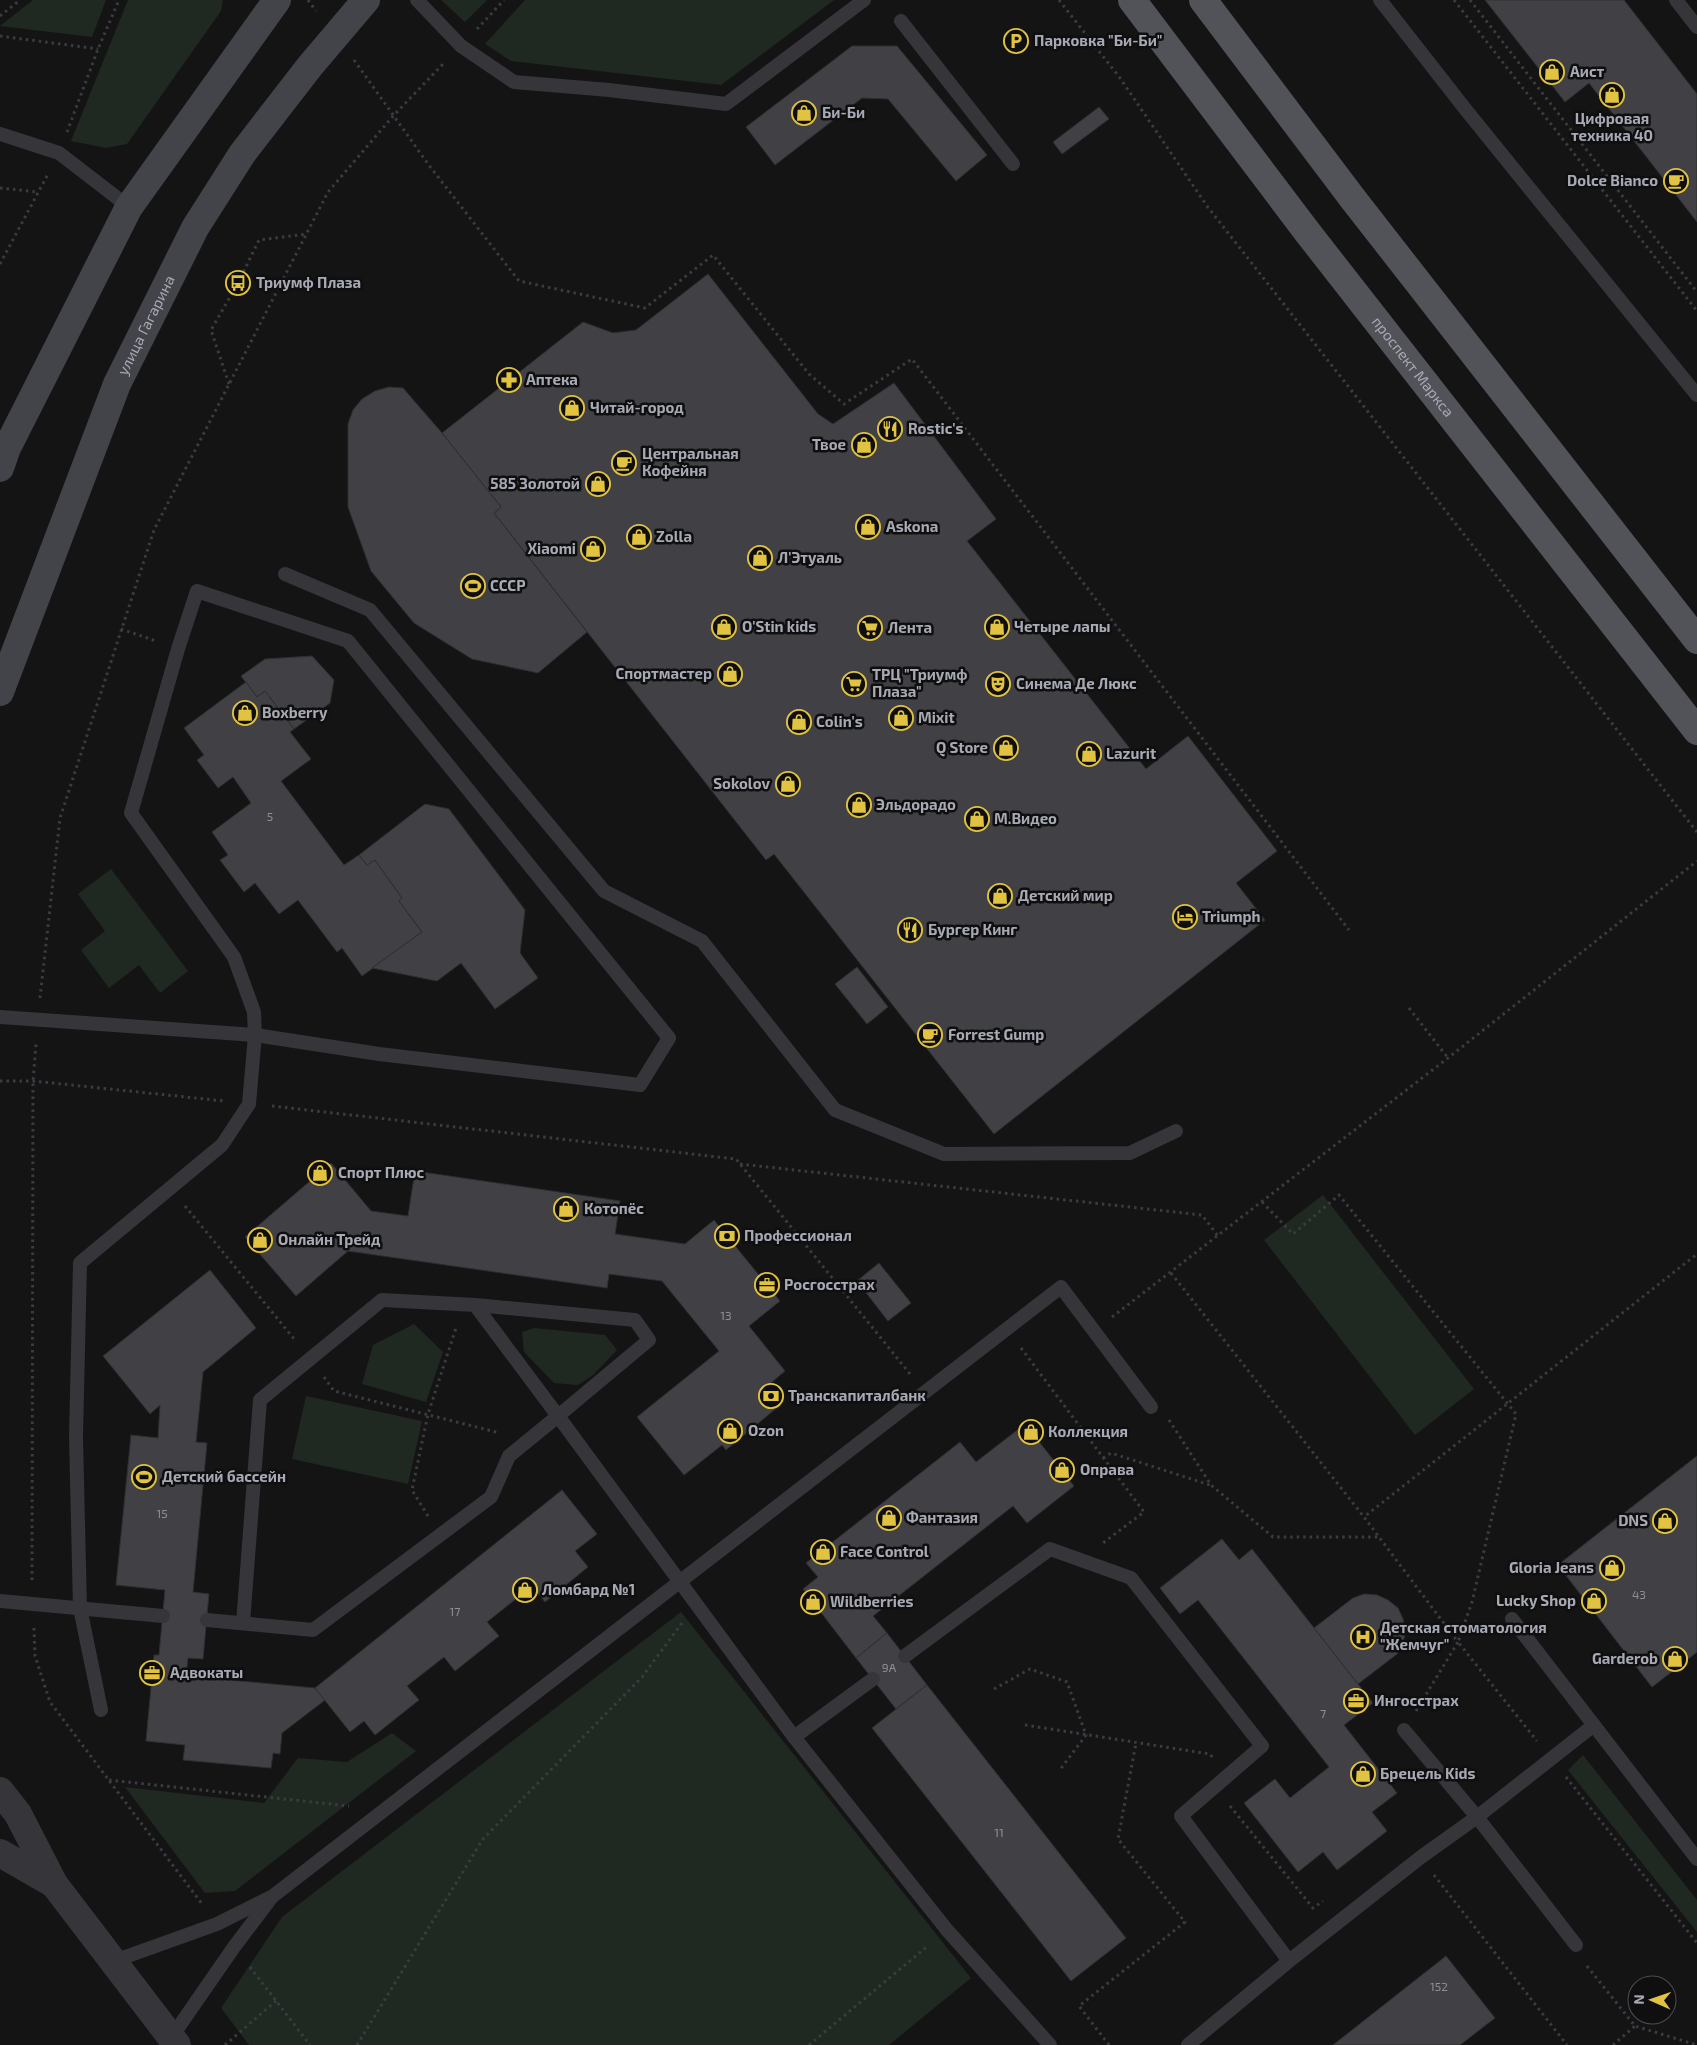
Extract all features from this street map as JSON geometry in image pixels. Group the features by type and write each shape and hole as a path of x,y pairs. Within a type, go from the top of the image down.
{"main road":[{"name":"улица Гагарина","path":"0,692 117,384 195,228 242,154 310,66 366,0"},
{"name":"проспект Маркса","path":"1132,0 1308,233 1697,731"},
{"path":"1203,0 1353,198 1697,640"},
{"path":"0,468 7,448 129,207 272,2"}],"street":[{"path":"0,1791 18,1814 54,1884 174,2042"},
{"path":"0,1853 54,1884"}],"lane":[{"path":"417,0 461,46 514,82 608,90 726,104 864,0"},
{"path":"1380,0 1466,110 1697,395"},
{"path":"1676,0 1697,27"},
{"path":"901,21 1012,164"},
{"path":"0,134 59,153 129,207"},
{"path":"284,574 370,610 604,891 702,941 835,1110 944,1154 1130,1153 1176,1131"},
{"path":"0,1017 256,1035 379,1054 640,1085 669,1038 348,641 197,591 178,649 131,812 234,957 254,1012 256,1035 249,1104 222,1145 80,1263 76,1438 80,1608 101,1710"},
{"path":"114,1961 217,1924 273,1896 1061,1288 1151,1407"},
{"path":"207,1620 312,1630 491,1497 509,1456 649,1340 635,1320 469,1304 382,1300 260,1400 243,1623"},
{"path":"469,1304 558,1416 794,1738 946,1930 1050,2045"},
{"path":"905,1656 1050,1549 1131,1578 1262,1746 1181,1816 1289,1961"},
{"path":"0,1601 163,1616"},
{"path":"1512,1619 1697,1859"},
{"path":"794,1738 873,1679"},
{"path":"1188,2045 1289,1961 1420,1857 1477,1817 1594,1725"},
{"path":"1404,1730 1477,1817 1576,1945"},
{"path":"174,2042 234,1947 273,1896"}],"path":[{"path":"0,16 20,0"},
{"path":"307,0 394,114 428,164 519,281 645,308 713,255 810,374 844,404 912,358 1349,930"},
{"path":"1059,0 1120,78 1207,206 1697,832"},
{"path":"1454,0 1697,311"},
{"path":"1470,0 1697,292"},
{"path":"0,36 98,49"},
{"path":"0,188 38,192"},
{"path":"230,385 211,330 238,283 259,240 307,234"},
{"path":"121,629 178,649"},
{"path":"1093,1331 1171,1273 1448,1058 1697,861"},
{"path":"1409,1008 1448,1058"},
{"path":"0,1082 33,1080 736,1159 925,1392"},
{"path":"739,1164 1202,1215 1218,1236"},
{"path":"1262,1202 1292,1234 1339,1195 1516,1414 1472,1602 1458,1642 1404,1730"},
{"path":"1364,1518 1697,1254"},
{"path":"1171,1273 1379,1537 1458,1642 1697,1944"},
{"path":"441,1536 412,1490 428,1414 469,1304"},
{"path":"1007,1329 1144,1512 1081,1560"},
{"path":"1151,1407 1165,1415 1211,1486 1273,1537 1379,1537"},
{"path":"1103,1458 1111,1453 1211,1486"},
{"path":"357,2045 482,1839 642,1677 696,1604"},
{"path":"994,1689 1030,1670 1066,1682 1086,1735"},
{"path":"1025,1725 1210,1754 1227,1776 1229,1805 1313,1908 1329,1897"},
{"path":"1059,1771 1086,1735"},
{"path":"1108,2045 1079,2006 1185,1922 1118,1839 1136,1742"},
{"path":"108,1780 357,1807"},
{"path":"1420,1857 1567,2045"},
{"path":"809,2045 946,1930"},
{"path":"1576,1945 1587,1965 1635,2026 1697,2044"},
{"path":"225,2045 277,2000"},
{"path":"1613,2045 1635,2026"}],"shaded area":[{"path":"33,0 106,0 92,37 0,26"},
{"path":"128,0 223,0 221,11 127,144 106,148 71,141"},
{"path":"441,0 487,0 465,22"},
{"path":"525,0 834,0 721,85 511,61 485,44"},
{"path":"111,869 188,971 160,993 139,965 109,988 81,950 105,931 78,894"},
{"path":"1323,1195 1474,1389 1415,1435 1264,1240"},
{"path":"414,1324 443,1352 426,1402 362,1384 373,1345"},
{"path":"534,1328 605,1335 617,1350 593,1375 578,1385 554,1383 524,1352 522,1332"},
{"path":"306,1396 422,1421 408,1484 292,1459"},
{"path":"681,1612 971,1978 889,2045 249,2045 221,2008 282,1917"},
{"path":"392,1733 416,1751 235,1891 205,1893 125,1787 264,1803 298,1758 347,1762"},
{"path":"1583,1755 1697,1900 1697,1932 1568,1770"}],"building":[{"path":"1485,0 1624,0 1697,94 1697,222 1589,83 1565,102"},
{"name":"Би-Би","path":"852,46 897,46 987,155 956,181 888,99 862,98 775,165 746,127"},
{"path":"1099,107 1109,119 1062,154 1053,142"},
{"name":"ТРЦ \"Триумф Плаза\"","path":"708,274 818,414 833,424 894,383 996,519 967,541 1146,769 1188,736 1277,851 1236,883 1265,920 994,1134 774,854 766,860 494,513 501,507 442,433 583,322 613,333 636,330"},
{"path":"389,387 403,388 442,433 501,507 494,513 587,632 538,673 472,659 414,623 371,571 348,507 348,424 353,410 362,399 375,391"},
{"path":"312,656 334,680 330,703 294,729 265,691 257,697 241,676 265,659"},
{"path":"246,682 257,697 265,691 294,729 290,732 311,759 281,781 344,865 359,855 367,865 375,860 402,898 399,901 422,932 362,976 342,948 337,952 298,900 279,914 255,883 244,892 220,860 228,855 212,832 251,803 233,777 218,788 197,760 204,755 184,728"},
{"path":"425,804 449,809 525,910 520,953 538,978 495,1009 461,963 437,981 372,968 422,932 399,901 402,898 375,860 367,865 359,855"},
{"path":"857,967 888,1007 867,1024 835,984"},
{"path":"331,1163 371,1211 408,1216 415,1171 620,1201 615,1234 685,1244 714,1220 780,1301 749,1326 785,1371 765,1388 779,1406 726,1450 722,1445 684,1475 637,1417 719,1351 662,1281 609,1274 607,1288 348,1251 296,1296 245,1237"},
{"path":"879,1263 911,1303 888,1321 857,1281"},
{"path":"210,1270 256,1328 203,1372 196,1442 207,1443 193,1592 209,1594 203,1659 188,1658 186,1676 315,1688 325,1700 282,1733 280,1754 273,1753 271,1768 183,1760 185,1745 146,1741 154,1655 159,1655 165,1590 116,1585 131,1435 158,1438 160,1405 150,1414 103,1356"},
{"path":"1025,1424 1074,1486 1027,1523 1013,1506 873,1616 887,1633 856,1658 803,1589 818,1577 806,1563 960,1442 976,1462"},
{"path":"1697,1456 1697,1652 1652,1687 1558,1565"},
{"path":"1697,1456 1697,1652 1652,1687 1558,1565"},
{"path":"562,1490 597,1534 575,1551 588,1567 545,1602 532,1586 487,1622 499,1636 455,1671 444,1657 407,1686 419,1700 375,1735 364,1721 350,1732 315,1688"},
{"path":"1222,1539 1239,1560 1252,1549 1373,1703 1344,1725 1397,1793 1372,1812 1387,1831 1337,1870 1323,1852 1298,1872 1244,1803 1275,1779 1290,1798 1329,1767 1198,1600 1180,1614 1160,1588"},
{"name":"Детская стоматология \"Жемчуг\"","path":"1364,1594 1377,1595 1388,1600 1398,1608 1406,1631 1403,1643 1397,1654 1358,1684 1314,1628 1353,1598"},
{"path":"887,1633 927,1685 896,1709 856,1658"},
{"path":"927,1685 1126,1938 1071,1981 872,1728"},
{"path":"1446,1956 1495,2018 1460,2045 1333,2045"}],"place":[{"name":"Парковка \"Би-Би\"","path":"1016,41"},
{"name":"Аист","path":"1552,72"},
{"name":"Цифровая техника 40","path":"1612,95"},
{"name":"Би-Би","path":"804,113"},
{"name":"Dolce Bianco","path":"1676,181"},
{"name":"Триумф Плаза","path":"238,283"},
{"name":"Аптека","path":"509,380"},
{"name":"Читай-город","path":"572,408"},
{"name":"Rostic's","path":"890,429"},
{"name":"Твое","path":"864,445"},
{"name":"Центральная Кофейня","path":"624,463"},
{"name":"585 Золотой","path":"598,484"},
{"name":"Askona","path":"868,527"},
{"name":"Zolla","path":"639,537"},
{"name":"Xiaomi","path":"593,549"},
{"name":"Л'Этуаль","path":"760,558"},
{"name":"СССР","path":"473,586"},
{"name":"O'Stin kids","path":"724,627"},
{"name":"Четыре лапы","path":"997,627"},
{"name":"Лента","path":"870,628"},
{"name":"Спортмастер","path":"730,674"},
{"name":"ТРЦ \"Триумф Плаза\"","path":"854,684"},
{"name":"Синема Де Люкс","path":"998,684"},
{"name":"Boxberry","path":"245,713"},
{"name":"Mixit","path":"901,718"},
{"name":"Colin's","path":"799,722"},
{"name":"Q Store","path":"1006,748"},
{"name":"Lazurit","path":"1089,754"},
{"name":"Sokolov","path":"788,784"},
{"name":"Эльдорадо","path":"859,805"},
{"name":"М.Видео","path":"977,819"},
{"name":"Детский мир","path":"1000,896"},
{"name":"Triumph","path":"1185,917"},
{"name":"Бургер Кинг","path":"910,930"},
{"name":"Forrest Gump","path":"930,1035"},
{"name":"Спорт Плюс","path":"320,1173"},
{"name":"Котопёс","path":"566,1209"},
{"name":"Профессионал","path":"727,1236"},
{"name":"Онлайн Трейд","path":"260,1240"},
{"name":"Росгосстрах","path":"767,1285"},
{"name":"Транскапиталбанк","path":"771,1396"},
{"name":"Ozon","path":"730,1431"},
{"name":"Коллекция","path":"1031,1432"},
{"name":"Оправа","path":"1062,1470"},
{"name":"Детский бассейн","path":"144,1477"},
{"name":"Фантазия","path":"889,1518"},
{"name":"DNS","path":"1665,1521"},
{"name":"Face Control","path":"823,1552"},
{"name":"Gloria Jeans","path":"1612,1568"},
{"name":"Ломбард №1","path":"525,1590"},
{"name":"Lucky Shop","path":"1594,1601"},
{"name":"Wildberries","path":"813,1602"},
{"name":"Детская стоматология \"Жемчуг\"","path":"1363,1637"},
{"name":"Garderob","path":"1675,1659"},
{"name":"Адвокаты","path":"152,1673"},
{"name":"Ингосстрах","path":"1356,1701"},
{"name":"Брецель Kids","path":"1363,1774"}]}
